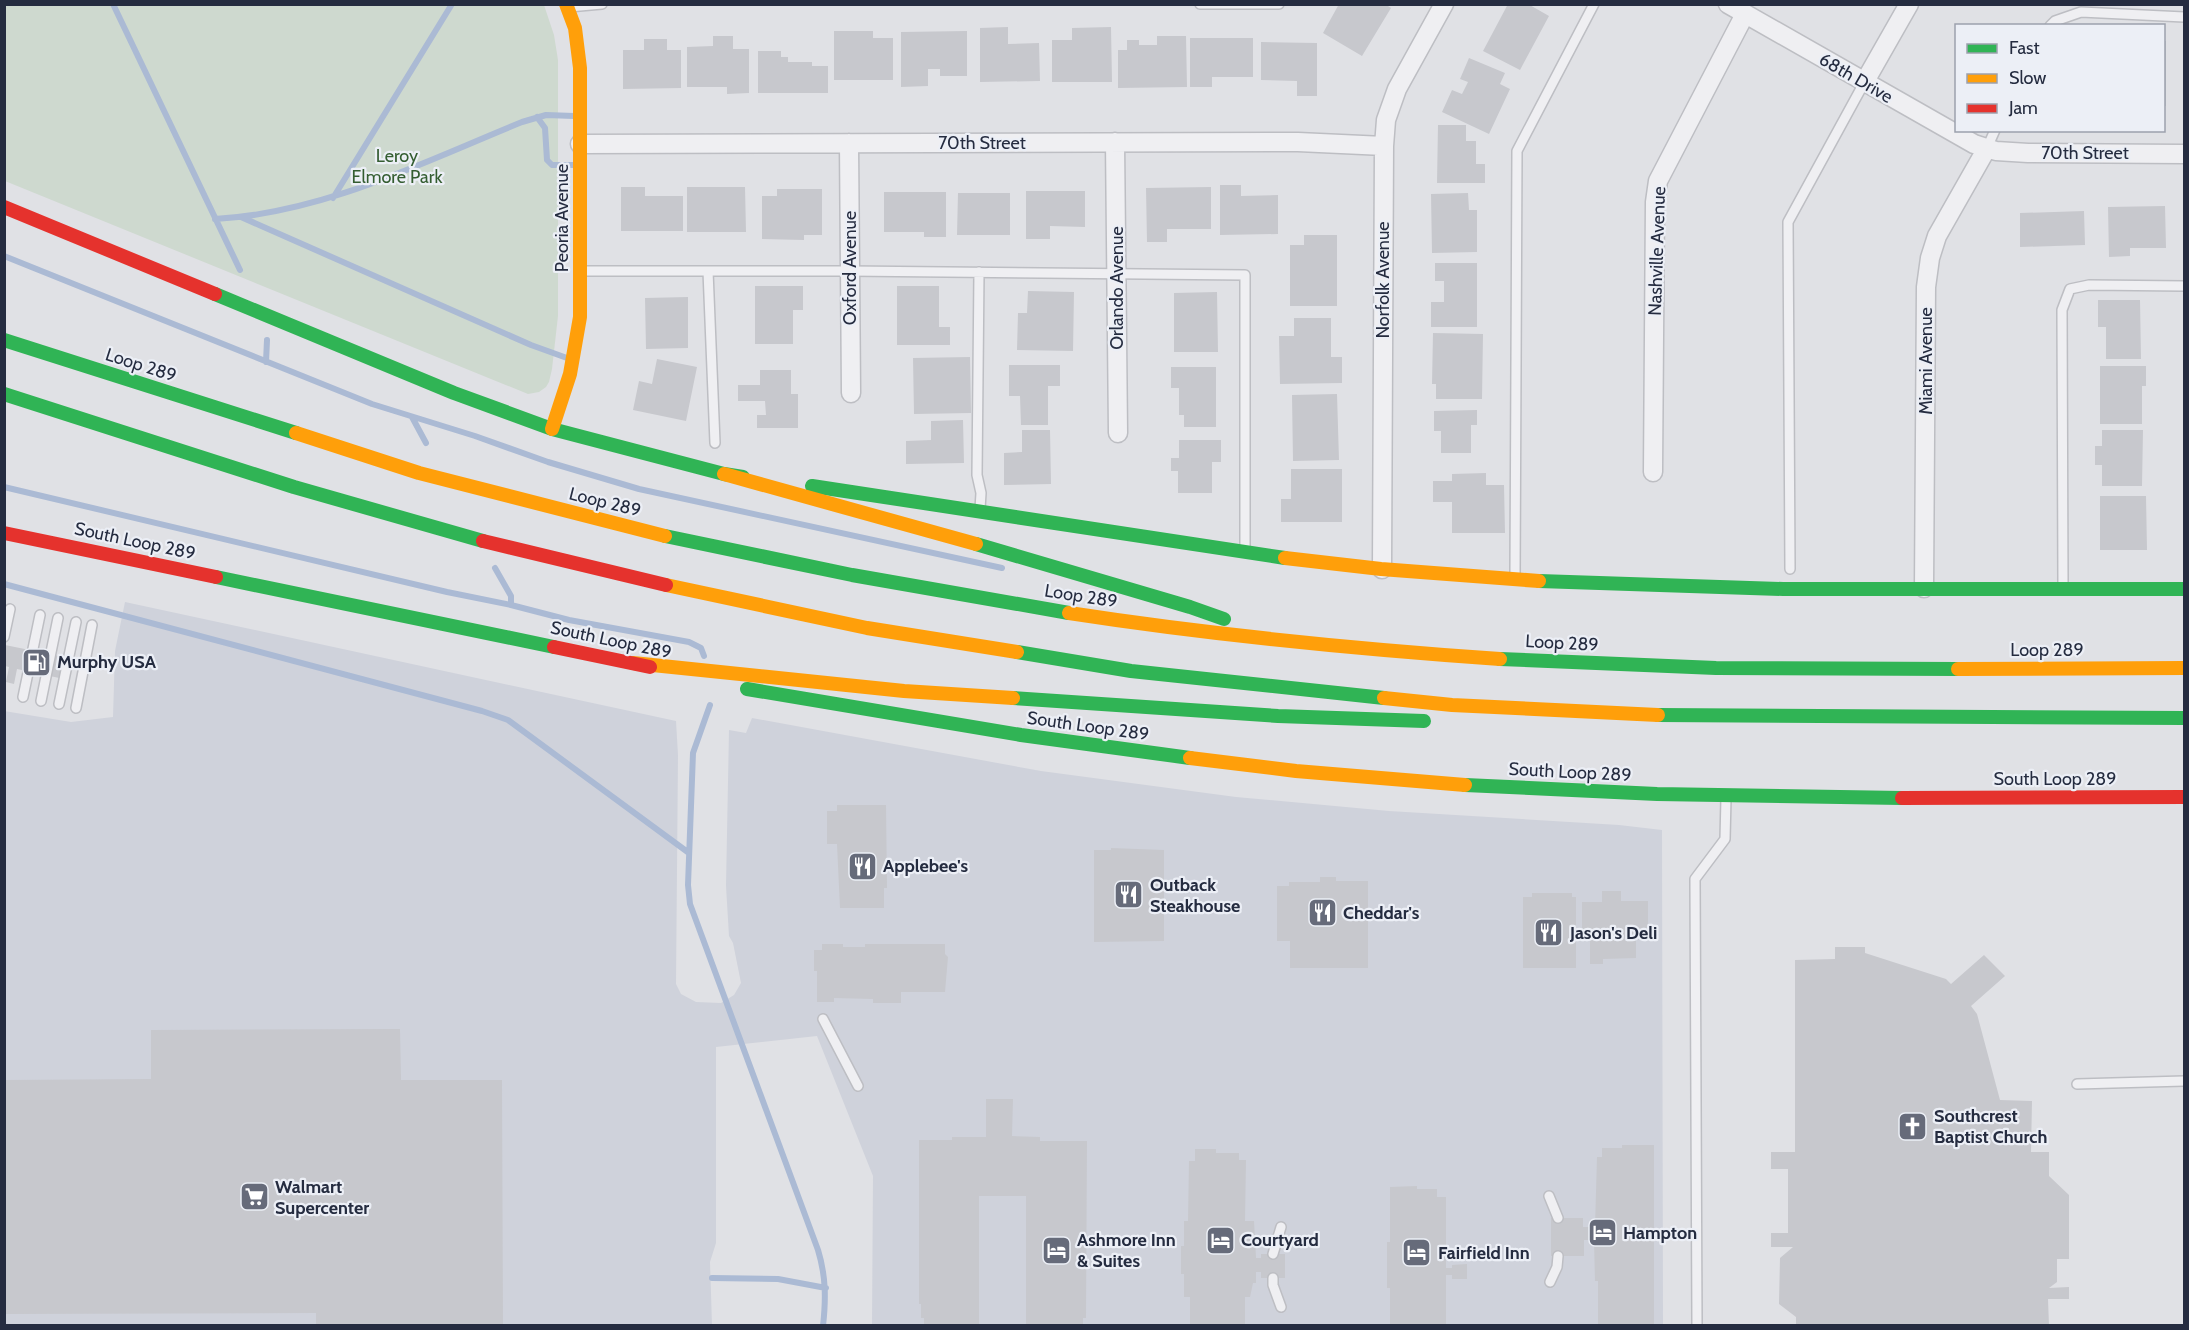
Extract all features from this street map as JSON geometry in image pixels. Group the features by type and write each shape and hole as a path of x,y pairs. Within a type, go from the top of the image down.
{"main road":[{"name":"Peoria Avenue","path":"552,429 562,403 575,354 579,317 580,68 575,28 566,6"},
{"path":"4,207 454,393 552,429 724,474 1091,577 1190,607 1282,640"},
{"name":"Loop 289","path":"4,340 416,472 584,516 836,572 1118,620 1282,640 1427,653 1652,666 2184,668"},
{"path":"4,394 294,487 445,531 632,578 756,606 890,632 1131,671 1452,705 1552,710 1687,716 2184,718"},
{"path":"724,474 860,492 1245,554 1382,569 1572,583 1747,588 2184,589"},
{"name":"South Loop 289","path":"4,533 633,663 728,685 904,717 1202,760 1311,773 1481,786 1726,796 2184,797"},
{"path":"633,663 926,692 1278,716 1442,721"},
{"path":"1465,720 1552,710"}],"street":[{"name":"Norfolk Avenue","path":"1382,569 1386,120 1396,89 1444,4"},
{"name":"68th Drive","path":"1728,4 1747,9 1864,83 1974,144 1987,148"},
{"path":"1864,83 1909,4"},
{"name":"Nashville Avenue","path":"1653,472 1655,202 1658,181 1747,9"},
{"name":"Orlando Avenue","path":"1115,142 1118,433"},
{"name":"70th Street","path":"580,144 1298,142 1384,146"},
{"name":"Oxford Avenue","path":"849,143 851,393"},
{"name":"70th Street","path":"1987,148 2028,153 2184,154"},
{"name":"Miami Avenue","path":"1924,588 1926,287 1930,258 1937,236 1987,148"}],"lane":[{"path":"566,6 602,4"},
{"path":"1200,4 1279,4"},
{"path":"1515,579 1517,151 1594,4"},
{"path":"2052,24 2081,12 2184,16"},
{"path":"1790,569 1788,222 1864,83"},
{"path":"1987,148 1994,132"},
{"path":"580,271 1245,275 1245,554"},
{"path":"708,271 715,444"},
{"path":"979,272 977,476 981,493 979,512"},
{"path":"2063,589 2062,310 2070,289 2089,285 2184,286"},
{"path":"4,637 10,609"},
{"path":"23,697 40,615"},
{"path":"41,701 58,618"},
{"path":"59,704 76,622"},
{"path":"76,708 92,625"},
{"path":"1697,1326 1695,879 1725,839 1726,796"},
{"path":"823,1019 858,1086"},
{"path":"2077,1084 2184,1081"},
{"path":"1549,1196 1558,1218"},
{"path":"1273,1254 1281,1227"},
{"path":"1550,1282 1557,1267 1558,1256"},
{"path":"1273,1278 1273,1285 1281,1307"}],"shaded area":[{"path":"125,602 676,721 678,755 676,984 681,994 696,1002 721,1003 734,995 741,983 733,943 729,936 726,886 729,730 746,733 752,718 1041,771 1236,797 1389,811 1619,825 1662,830 1663,1325 872,1325 873,1176 817,1036 716,1047 716,1243 710,1262 712,1325 5,1325 4,711 71,722 113,717 115,651"}],"green space":[{"name":"Leroy Elmore Park","path":"4,5 544,5 554,35 558,60 558,316 552,369 546,387 539,392 528,394 5,181"}],"building":[{"path":"1339,4 1385,4 1391,8 1362,56 1323,33"},
{"path":"1508,4 1528,4 1549,16 1520,70 1483,51"},
{"path":"1008,27 1008,44 1039,43 1040,81 980,82 980,28"},
{"path":"1111,27 1112,82 1052,82 1052,40 1072,40 1072,28"},
{"path":"834,31 873,31 873,38 893,38 893,80 834,80"},
{"path":"967,31 967,76 940,76 940,69 928,69 928,86 901,87 901,32"},
{"path":"713,36 733,36 733,49 749,49 749,93 727,94 727,87 687,87 687,47 713,46"},
{"path":"1157,36 1186,36 1187,87 1118,88 1118,50 1127,50 1127,40 1139,40 1139,45 1157,45"},
{"path":"1190,38 1253,38 1253,77 1212,77 1212,87 1190,87"},
{"path":"644,39 667,39 667,50 681,50 681,88 623,89 623,50 644,50"},
{"path":"2165,41 2166,41 2165,106"},
{"path":"1261,42 1317,43 1317,96 1297,96 1297,81 1261,80"},
{"path":"758,51 781,51 781,57 788,57 788,62 812,62 812,66 828,66 828,93 758,93"},
{"path":"1469,58 1505,73 1500,84 1510,89 1489,134 1442,112 1452,90 1462,94 1468,82 1460,79"},
{"path":"1438,125 1466,125 1466,141 1476,141 1476,164 1485,164 1485,183 1437,183"},
{"path":"1220,185 1241,185 1241,196 1278,195 1278,234 1220,235"},
{"path":"621,187 645,187 645,196 683,196 683,231 621,231"},
{"path":"687,187 745,187 746,232 687,232"},
{"path":"1211,187 1211,229 1167,229 1167,242 1147,242 1146,188"},
{"path":"777,189 822,189 822,235 804,235 804,240 762,239 762,196 777,196"},
{"path":"1026,191 1085,191 1085,227 1050,226 1050,239 1026,239"},
{"path":"884,192 946,192 946,237 924,237 924,232 884,232"},
{"path":"958,193 1010,193 1010,235 957,235"},
{"path":"1468,193 1469,210 1477,210 1477,252 1432,253 1431,194"},
{"path":"2165,206 2166,248 2130,248 2130,256 2109,257 2108,207"},
{"path":"2084,211 2085,245 2020,247 2020,213"},
{"path":"1304,235 1337,235 1337,306 1290,306 1290,245 1304,245"},
{"path":"1435,263 1477,263 1477,327 1431,327 1431,302 1444,302 1444,281 1435,281"},
{"path":"755,286 803,286 803,310 793,310 793,344 755,344"},
{"path":"897,286 939,286 939,327 950,327 950,345 897,345"},
{"path":"1028,291 1074,292 1073,351 1017,350 1018,313 1027,313"},
{"path":"1217,292 1218,352 1174,352 1174,293"},
{"path":"688,297 688,348 646,349 645,298"},
{"path":"2098,300 2140,300 2141,359 2106,359 2106,327 2098,327"},
{"path":"1294,318 1331,318 1331,357 1342,357 1342,383 1280,384 1279,336 1294,336"},
{"path":"1433,333 1483,334 1482,399 1436,399 1436,384 1432,384"},
{"path":"970,357 971,413 914,414 913,358"},
{"path":"657,359 697,367 686,421 633,410 639,381 652,384"},
{"path":"1009,365 1060,365 1060,386 1048,386 1048,425 1021,425 1020,396 1009,396"},
{"path":"2100,366 2146,366 2146,386 2142,386 2142,424 2100,424"},
{"path":"1171,367 1216,367 1216,427 1184,427 1184,415 1179,415 1179,388 1171,388"},
{"path":"760,370 791,370 791,394 798,394 798,428 757,428 757,415 766,415 765,401 738,401 738,385 760,385"},
{"path":"1337,394 1339,460 1293,461 1292,395"},
{"path":"1477,410 1477,425 1471,425 1471,453 1441,453 1441,431 1434,431 1434,411"},
{"path":"963,420 964,463 906,464 906,441 931,440 931,421"},
{"path":"1022,430 1050,430 1051,484 1004,485 1004,453 1022,452"},
{"path":"2102,430 2143,430 2142,486 2102,486 2102,465 2095,465 2095,446 2102,446"},
{"path":"1179,440 1221,440 1221,462 1212,462 1212,493 1178,493 1178,471 1171,471 1171,458 1179,458"},
{"path":"1291,469 1342,469 1342,522 1281,522 1281,499 1291,499"},
{"path":"1486,473 1486,485 1504,485 1505,533 1452,533 1452,502 1433,502 1433,481 1452,481 1452,474"},
{"path":"2100,496 2146,496 2147,550 2100,550"},
{"name":"Murphy USA","path":"5,645 69,658 64,679 17,669 14,684 6,682 9,667 5,666"},
{"name":"Applebee's","path":"837,805 886,805 887,888 884,888 884,908 840,908 837,844 827,844 827,811 837,811"},
{"name":"Outback Steakhouse","path":"1111,848 1164,850 1164,941 1094,942 1094,850 1111,850"},
{"name":"Cheddar's","path":"1320,877 1336,877 1336,881 1368,881 1368,968 1290,968 1290,941 1277,941 1277,886 1289,886 1289,882 1320,882"},
{"path":"1602,891 1621,891 1621,901 1648,901 1648,939 1636,940 1636,958 1603,959 1603,964 1590,964 1590,939 1582,939 1582,902 1602,902"},
{"name":"Jason's Deli","path":"1532,893 1572,893 1572,897 1576,897 1576,968 1523,968 1523,897 1532,897"},
{"path":"822,944 865,947 865,944 945,944 945,954 948,957 945,992 901,992 901,1003 873,1003 873,999 834,998 834,1002 817,1002 814,950 822,950"},
{"name":"Southcrest Baptist Church","path":"1835,947 1865,947 1865,953 1946,979 1951,984 1984,955 2005,976 1971,1006 1977,1014 2000,1100 2032,1101 2031,1152 2049,1152 2049,1176 2069,1195 2069,1259 2057,1259 2057,1282 2049,1288 2069,1287 2069,1299 2048,1299 2049,1326 1796,1326 1796,1317 1779,1304 1780,1258 1793,1247 1771,1247 1771,1233 1788,1233 1788,1169 1771,1169 1771,1152 1795,1152 1795,960 1835,959"},
{"name":"Walmart Supercenter","path":"400,1029 401,1080 502,1080 503,1326 316,1326 316,1313 4,1314 4,1080 151,1079 151,1030"},
{"name":"Ashmore Inn & Suites","path":"986,1099 1013,1099 1012,1136 1040,1137 1040,1141 1087,1141 1086,1318 1083,1318 1083,1326 1026,1326 1026,1196 979,1196 979,1326 924,1326 924,1318 921,1318 921,1304 919,1304 919,1140 986,1137"},
{"name":"Hampton","path":"1622,1145 1654,1145 1654,1326 1598,1326 1598,1281 1595,1281 1594,1240 1584,1240 1584,1256 1551,1256 1551,1218 1583,1218 1583,1227 1595,1227 1597,1157 1602,1157 1602,1148 1622,1148"},
{"name":"Courtyard","path":"1195,1149 1216,1149 1216,1153 1239,1153 1239,1160 1246,1160 1245,1221 1254,1221 1256,1258 1261,1258 1261,1254 1285,1254 1285,1278 1261,1278 1261,1272 1256,1272 1256,1283 1253,1283 1250,1297 1245,1297 1245,1326 1190,1326 1190,1297 1184,1297 1181,1246 1184,1246 1184,1221 1188,1221 1189,1161 1195,1161"},
{"name":"Fairfield Inn","path":"1417,1186 1417,1189 1437,1189 1437,1197 1446,1197 1446,1268 1452,1268 1452,1265 1467,1264 1467,1279 1452,1279 1452,1275 1446,1275 1446,1326 1390,1326 1387,1242 1390,1242 1390,1187"}],"waterway":[{"path":"113,4 240,270"},
{"path":"333,198 452,4"},
{"path":"215,219 255,215 334,196 410,169 522,122 546,115 574,116"},
{"path":"537,117 545,128 547,160 552,165 573,165"},
{"path":"241,217 531,345 567,358"},
{"path":"4,256 372,404 475,436 548,462 639,489 1002,568"},
{"path":"266,362 267,340"},
{"path":"412,417 426,443"},
{"path":"4,487 447,592 511,605"},
{"path":"495,568 511,596 511,605 569,620 689,642 701,648 704,656"},
{"path":"4,584 482,711 508,720 689,853"},
{"path":"710,705 693,753 688,885 690,904 818,1250 825,1288 823,1326"},
{"path":"712,1278 778,1279 826,1288"}],"traffic: fast":[{"path":"215,294 454,393 552,429 743,477"},
{"path":"4,340 296,433"},
{"path":"4,394 294,487 483,541"},
{"path":"812,486 1285,558"},
{"path":"665,536 852,575 1069,613"},
{"path":"976,544 1224,619"},
{"path":"216,577 554,647"},
{"path":"1539,581 1783,589 2184,589"},
{"path":"1017,652 1131,671 1384,698"},
{"path":"1500,659 1716,668 1958,669"},
{"path":"747,689 1021,735 1190,758"},
{"path":"1013,698 1278,716 1424,721"},
{"path":"1658,715 2184,718"},
{"path":"1465,785 1657,794 1902,798"}],"traffic: slow":[{"path":"552,429 570,374 580,317 580,68 575,28 566,4"},
{"path":"296,433 419,473 665,536"},
{"path":"724,474 976,544"},
{"path":"1285,558 1381,569 1539,581"},
{"path":"666,585 867,628 1017,652"},
{"path":"1069,613 1284,641 1500,659"},
{"path":"633,663 904,691 1013,698"},
{"path":"1958,669 2184,668"},
{"path":"1384,698 1452,705 1658,715"},
{"path":"1190,758 1296,771 1465,785"}],"traffic: jam":[{"path":"4,207 215,294"},
{"path":"4,533 216,577"},
{"path":"483,541 666,585"},
{"path":"554,647 650,667"},
{"path":"1902,798 2184,797"}],"place":[{"name":"Murphy USA","path":"36,662"},
{"name":"Applebee's","path":"862,866"},
{"name":"Outback Steakhouse","path":"1129,895"},
{"name":"Cheddar's","path":"1322,913"},
{"name":"Jason's Deli","path":"1549,933"},
{"name":"Southcrest Baptist Church","path":"1913,1126"},
{"name":"Walmart Supercenter","path":"254,1197"},
{"name":"Hampton","path":"1602,1233"},
{"name":"Courtyard","path":"1220,1240"},
{"name":"Ashmore Inn & Suites","path":"1056,1250"},
{"name":"Fairfield Inn","path":"1417,1253"}]}
